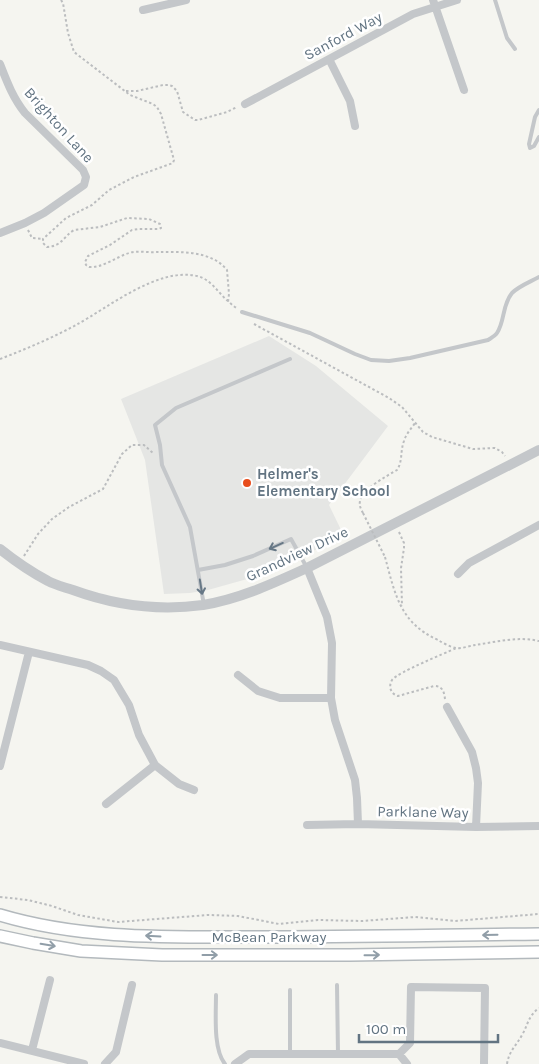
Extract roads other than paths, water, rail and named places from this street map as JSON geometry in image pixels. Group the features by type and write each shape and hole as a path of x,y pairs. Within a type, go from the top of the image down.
{"main road":[{"name":"McBean Parkway","path":"0,915 83,932 162,937 539,934"},
{"name":"McBean Parkway","path":"0,936 81,951 162,955 539,952"}],"street":[{"path":"143,10 186,0"},
{"name":"Sanford Way","path":"245,104 434,3 457,0"},
{"path":"434,3 464,90"},
{"path":"329,59 350,101 355,126"},
{"name":"Brighton Lane","path":"0,64 10,91 17,103 83,170 86,177 84,185 44,213 0,233"},
{"name":"Grandview Drive","path":"0,550 19,564 50,582 87,595 118,603 143,606 204,605 241,596 273,584 539,450"},
{"path":"458,574 469,562 539,525"},
{"path":"307,568 327,617 332,643 331,698 355,780 358,824"},
{"path":"0,645 88,666 101,671 114,680 129,705 140,735 155,765 179,784 194,790"},
{"path":"0,766 30,652"},
{"path":"238,675 258,691 280,698 331,698"},
{"path":"447,706 472,752 476,768 478,783 476,827"},
{"path":"106,804 155,765"},
{"name":"Parklane Way","path":"307,824 476,827 539,826"},
{"path":"32,1050 50,980"},
{"path":"105,1064 116,1052 132,985"},
{"path":"235,1064 249,1054 399,1054 410,1043 411,987 485,988 484,1064"},
{"path":"0,1043 84,1064"},
{"path":"399,1054 407,1064"}],"lane":[{"path":"495,0 506,38 514,49"},
{"path":"539,110 535,117 529,144 530,148 534,146 539,137"},
{"path":"242,312 310,333 371,360 390,361 488,340 496,335 506,304 512,294 518,288 539,277"},
{"path":"204,605 190,527 162,465 160,445 155,426 176,408 290,359"},
{"path":"198,570 225,565 253,556 290,539 307,568"},
{"path":"337,985 338,1054"},
{"path":"290,990 290,1054"},
{"path":"216,995 217,1046 222,1060 226,1064"}],"place":[{"name":"Helmer's Elementary School","path":"247,483"}]}
